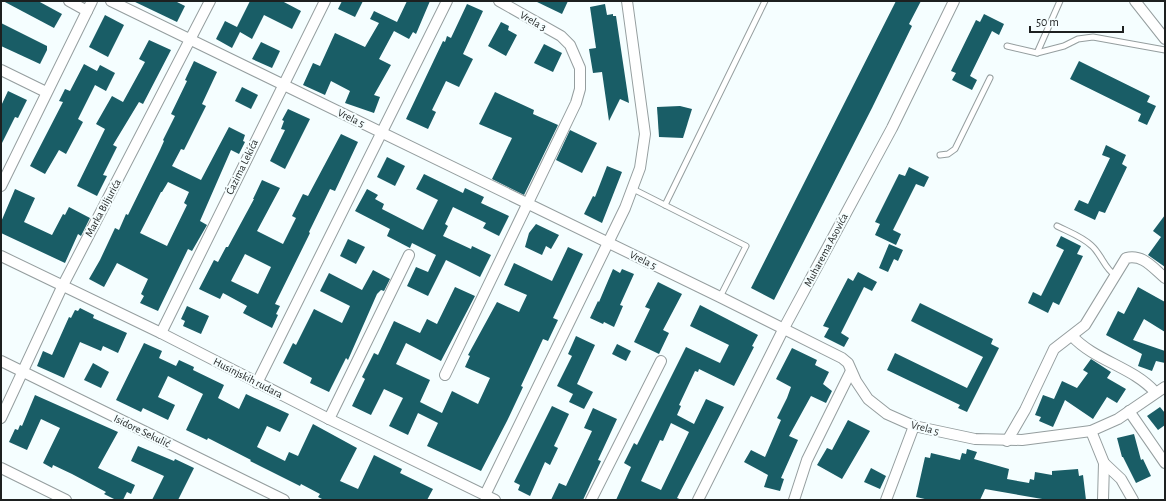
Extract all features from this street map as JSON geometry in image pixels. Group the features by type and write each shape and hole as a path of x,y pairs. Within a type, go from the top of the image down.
{"street":[{"path":"69,1 87,11"},
{"path":"1,186 92,1"},
{"name":"Vrela 5","path":"111,1 784,328 842,358 848,363 861,390 878,408 887,414 914,426 975,439 1007,441 1091,431 1106,425 1129,411 1155,392 1165,387"},
{"name":"Marka Biljurića","path":"1,418 62,287 210,1"},
{"name":"Ćazima Lekića","path":"161,333 282,84 325,1"},
{"path":"257,383 447,1"},
{"name":"Vrela 3","path":"498,1 567,41 575,52 580,68 581,82 579,96 528,204"},
{"path":"485,495 633,188 642,161 645,134 627,1"},
{"name":"Muharema Asovića","path":"698,500 784,328 892,128 954,1"},
{"path":"1135,1 1165,39"},
{"path":"1,70 46,92"},
{"path":"445,375 528,204"},
{"path":"329,419 409,254"},
{"name":"Husinjskih rudara","path":"1,256 62,287 161,333 257,383 495,500"},
{"path":"1007,441 1054,349 1058,344 1072,336 1085,324 1126,258 1135,256 1142,258 1165,278"},
{"path":"1072,336 1091,351 1146,383 1155,392"},
{"name":"Isidore Sekulić","path":"1,361 284,500"},
{"path":"591,500 661,361"},
{"path":"794,500 807,460 851,371"},
{"path":"1129,411 1165,463"},
{"path":"886,500 914,426"},
{"path":"1091,431 1104,463 1103,500"},
{"path":"1104,463 1121,479 1134,500"},
{"path":"1,468 66,500"}],"lane":[{"path":"665,205 766,1"},
{"path":"1037,53 1060,1"},
{"path":"1007,46 1037,53 1064,46 1078,39 1093,38 1165,50"},
{"path":"940,155 948,154 955,149 990,78"},
{"path":"633,188 746,246 720,297"},
{"path":"1057,226 1092,245 1110,271 1115,275"}],"building":[{"path":"3,1 38,1 62,14 54,28"},
{"path":"133,1 175,1 185,6 177,22"},
{"path":"250,1 282,1 301,11 292,29 264,15 252,39 240,32 232,48 216,39 225,21 237,27"},
{"path":"342,1 363,1 355,17 338,9"},
{"path":"407,1 430,1 416,34 413,32 409,39 394,31 379,59 391,65 374,95 380,97 374,113 345,103 350,91 331,81 325,95 303,85 313,63 320,66 335,33 365,47 379,23 370,19 374,11 397,22"},
{"path":"535,1 568,1 562,14"},
{"path":"896,1 921,1 909,24 912,26 872,108 774,300 751,288"},
{"path":"467,4 483,11 463,54 473,59 459,87 446,81 432,110 436,112 428,129 406,119 443,41 445,42 447,36 451,38"},
{"path":"605,4 607,15 613,14 613,16 616,16 629,103 620,99 609,121 602,72 593,73 589,49 596,48 590,7"},
{"path":"984,14 1004,24 999,35 992,31 970,76 977,80 972,90 952,80 956,73 951,71 976,20 980,22"},
{"path":"105,15 124,25 108,57 89,47"},
{"path":"501,22 509,26 508,30 517,35 506,56 488,46"},
{"path":"1,23 47,46 47,50 40,64 1,46"},
{"path":"149,40 171,50 143,104 139,102 113,145 117,147 103,175 107,176 97,196 77,186 105,129 96,124 112,96 123,102 145,62 139,59"},
{"path":"261,42 280,51 272,68 252,59"},
{"path":"544,44 562,53 553,72 534,63"},
{"path":"194,61 217,72 202,104 206,106 184,150 181,149 172,166 201,180 229,127 245,135 243,141 245,142 239,154 231,150 200,221 207,225 192,251 188,249 158,311 140,303 144,296 141,294 148,279 117,263 104,287 89,279 115,228 119,230 126,214 128,215 160,150 164,141 163,140 175,116 171,114 187,81 185,80","holes":["168,182 189,192 184,203 187,205 167,246 140,233 161,192"]},
{"path":"1079,61 1150,96 1147,102 1156,106 1147,125 1138,121 1141,114 1070,79"},
{"path":"84,64 97,71 100,65 115,73 106,91 95,85 78,119 83,122 66,154 59,150 45,174 30,166 63,102 59,101 65,89 70,91"},
{"path":"242,87 258,95 251,109 235,101"},
{"path":"8,91 27,100 18,118 15,117 1,145 1,106"},
{"path":"495,92 534,110 533,114 558,125 524,195 492,179 512,138 479,124"},
{"path":"680,106 692,109 683,138 659,137 657,107"},
{"path":"288,109 310,119 285,169 270,161 285,130 281,129 284,121 282,120"},
{"path":"570,130 597,143 582,173 556,160"},
{"path":"341,134 358,142 335,191 330,189 275,304 280,306 272,328 243,313 247,306 223,293 220,299 199,289 214,260 218,262 226,247 228,247 254,199 262,180 280,188 257,231 283,244 296,218 292,216 303,194 308,196","holes":["245,254 271,267 258,294 231,281"]},
{"path":"1106,145 1126,155 1122,164 1127,167 1105,213 1099,211 1095,220 1074,210 1079,200 1088,204 1110,158 1102,155"},
{"path":"387,157 405,166 395,186 377,177"},
{"path":"607,166 622,172 602,223 584,214 593,196 595,197"},
{"path":"909,167 929,177 924,187 916,184 893,230 901,234 896,245 875,235 880,224 875,222 899,174 905,176"},
{"path":"424,174 463,193 465,188 484,197 481,203 509,216 499,236 483,228 486,223 453,207 445,224 448,226 443,236 471,249 472,246 491,255 480,277 446,260 428,296 407,286 416,267 428,272 436,255 412,243 410,248 387,236 390,229 355,211 367,189 378,195 375,199 384,204 382,209 423,230 438,200 416,189"},
{"path":"15,189 35,198 24,222 52,235 63,214 65,215 69,207 90,218 81,236 78,234 65,263 1,233 1,222"},
{"path":"1165,215 1165,267 1148,255 1161,237 1153,231"},
{"path":"536,224 559,235 551,249 546,246 542,255 525,247 529,233"},
{"path":"1061,236 1081,246 1077,254 1083,256 1059,305 1053,302 1048,313 1028,303 1033,292 1041,296 1064,250 1056,246"},
{"path":"348,239 365,247 356,264 340,256"},
{"path":"889,244 903,250 898,261 894,259 888,272 879,268"},
{"path":"568,247 583,254 553,318 558,320 548,341 543,339 521,386 523,387 481,471 427,446 438,423 418,413 408,435 389,426 403,398 384,389 371,415 352,406 365,379 362,377 374,353 378,355 394,321 420,333 427,319 437,324 455,287 475,296 441,361 406,343 396,364 430,380 420,402 442,413 452,391 478,404 490,378 465,367 470,356 468,355 497,302 519,312 527,295 504,285 514,263 552,281"},
{"path":"613,269 620,273 622,269 634,274 620,305 623,306 614,327 590,318 598,301 599,302"},
{"path":"373,270 390,279 384,291 381,290 377,294 348,360 346,358 329,392 310,383 312,378 283,363 293,343 296,345 314,309 342,323 350,306 320,291 329,273 362,290"},
{"path":"858,272 877,282 872,291 864,287 841,333 849,338 844,347 824,337 829,328 823,326 848,278 853,281"},
{"path":"658,282 682,294 663,330 669,333 659,354 634,342 650,309 645,307"},
{"path":"1138,287 1165,302 1165,332 1144,319 1133,340 1165,351 1165,363 1156,361 1152,371 1138,366 1142,354 1106,335 1118,311 1124,314"},
{"path":"920,303 993,339 991,344 999,348 967,412 958,408 960,405 887,370 895,353 967,388 983,357 911,321"},
{"path":"700,305 758,335 752,346 754,347 734,386 699,369 698,372 695,371 679,405 681,406 677,415 694,424 706,399 724,407 677,498 682,500 616,500 631,467 624,463 634,443 637,445 686,347 720,363 729,345 690,326","holes":["671,423 689,432 661,490 641,481 660,440 663,441"]},
{"path":"187,306 209,316 201,334 183,326 185,321 181,319"},
{"path":"80,308 94,315 93,318 127,333 118,353 103,346 101,351 80,342 64,378 37,366 43,351 52,355 69,317 71,318 75,310 78,311"},
{"path":"576,336 595,345 577,384 593,392 584,409 569,402 573,394 557,386 572,356 568,354"},
{"path":"144,343 162,351 159,358 176,366 179,360 194,367 193,370 224,385 218,398 239,409 246,394 289,414 280,432 267,426 257,447 285,461 289,452 298,456 313,424 357,448 340,481 358,489 374,455 402,469 400,473 433,489 427,500 324,500 318,497 320,494 301,484 300,486 208,438 207,440 186,430 203,394 168,376 158,397 175,405 168,420 143,408 141,412 116,400"},
{"path":"617,344 631,351 626,361 612,354"},
{"path":"792,348 817,360 815,365 829,372 823,384 832,391 826,403 811,396 789,436 798,440 781,478 784,479 780,491 764,487 768,475 744,462 751,450 765,457 781,420 777,418 791,387 776,379"},
{"path":"1091,359 1111,372 1107,378 1126,389 1117,403 1107,397 1093,419 1065,400 1053,427 1039,421 1041,417 1035,415 1043,395 1054,399 1062,381 1077,388 1088,373 1083,370"},
{"path":"93,363 109,372 101,388 84,380"},
{"path":"35,395 118,432 98,468 135,485 131,494 127,492 123,500 116,500 104,494 106,492 72,474 53,465 52,468 43,463 60,428 41,419 27,450 9,442 15,429 18,430 20,425 22,426"},
{"path":"552,406 569,414 554,446 558,448 550,465 545,462 530,496 518,490 520,485 514,482"},
{"path":"1160,407 1165,413 1165,425 1158,430 1147,416"},
{"path":"593,408 617,419 598,460 601,461 583,500 551,500 559,483 566,486 592,431 584,428"},
{"path":"848,420 870,431 842,479 817,465 827,448 832,450"},
{"path":"1134,434 1141,460 1143,459 1151,476 1136,483 1122,457 1117,438"},
{"path":"138,446 174,461 175,459 194,468 178,500 152,500 164,476 131,461"},
{"path":"967,449 977,452 974,459 1009,469 1007,479 1029,483 1030,479 1034,480 1035,472 1052,475 1052,471 1078,469 1079,476 1083,475 1086,500 1048,500 985,489 980,500 929,500 916,497 925,457 930,458 931,453 960,460 962,453 966,454"},
{"path":"871,468 886,476 880,489 864,482"}]}
